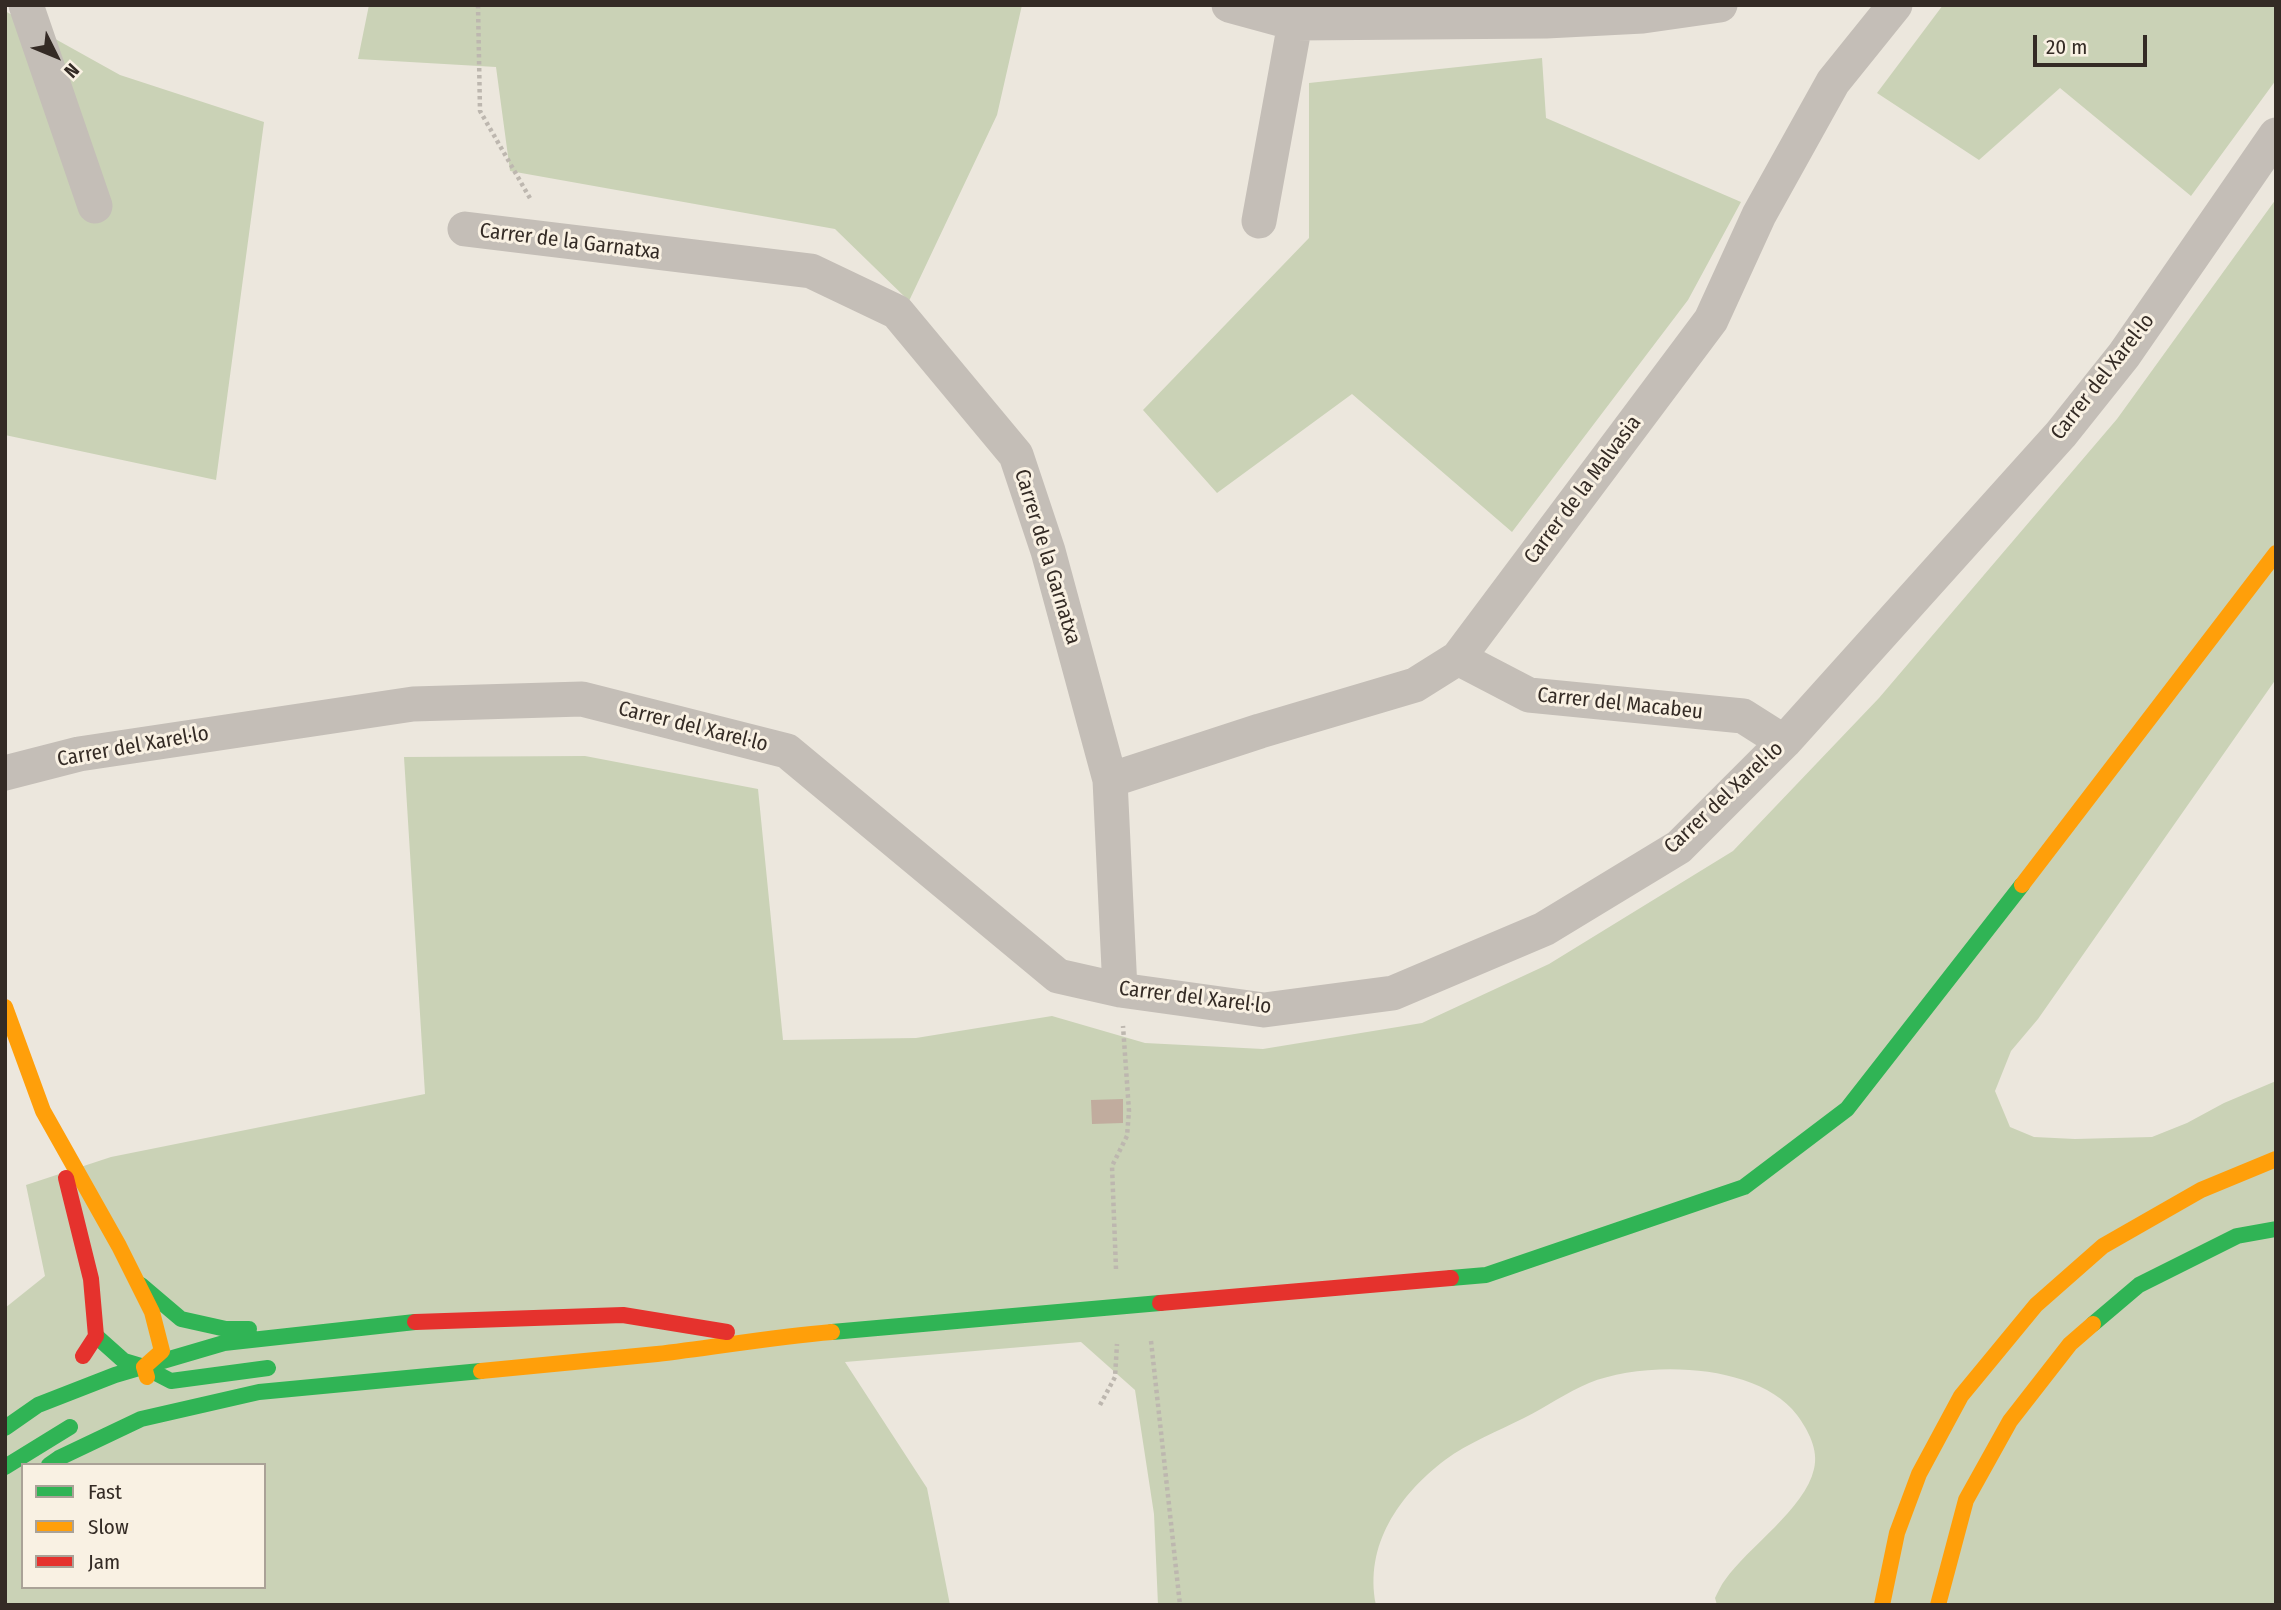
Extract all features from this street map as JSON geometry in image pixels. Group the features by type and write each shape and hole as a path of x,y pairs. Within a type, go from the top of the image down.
{"main road":[{"path":"52,1463 141,1419 259,1392 668,1352 764,1339 1486,1275 1744,1187 1847,1109 2276,553"},
{"path":"5,1007 43,1111 119,1246 152,1312 162,1351 144,1367"},
{"path":"5,1427 71,1375 96,1336 90,1279 55,1135"},
{"path":"1882,1605 1898,1533 1919,1474 1961,1396 2036,1305 2103,1246 2201,1190 2276,1159"},
{"path":"1938,1605 1965,1500 2010,1421 2070,1344 2139,1285 2237,1236 2276,1229"},
{"path":"136,1282 181,1319 226,1329 343,1329"},
{"path":"5,1427 38,1405 115,1376 224,1343 343,1329 420,1321 623,1315 764,1339"},
{"path":"96,1336 124,1361 144,1367 171,1381 288,1365"},
{"path":"476,1355 562,1362"},
{"path":"138,1392 149,1385 144,1367"},
{"path":"5,1467 85,1418"}],"street":[{"path":"26,5 95,206"},
{"path":"1229,5 1295,23 1546,21 1643,16 1720,5"},
{"name":"Carrer de la Malvasia","path":"1110,780 1260,731 1415,685 1458,658 1711,320 1759,215 1833,82 1895,5"},
{"path":"1259,221 1295,23"},
{"name":"Carrer del Xarel·lo","path":"5,773 79,754 413,704 582,699 787,751 1058,976 1120,990 1264,1010 1393,993 1544,929 1679,847 1784,741 2061,433 2124,355 2276,135"},
{"name":"Carrer de la Garnatxa","path":"465,229 811,271 897,313 1016,455 1048,551 1110,780 1120,990"},
{"name":"Carrer del Macabeu","path":"1458,658 1530,695 1742,716 1784,741"}],"path":[{"path":"478,5 480,111 553,240"},
{"path":"1100,1405 1115,1377 1119,1308 1112,1166 1127,1136 1129,1111 1120,990"},
{"path":"1146,1306 1180,1605"}],"green space":[{"path":"369,5 1022,5 997,115 909,301 835,229 510,171 496,67 358,59"},
{"path":"1943,5 2276,5 2276,80 2191,196 2060,88 1979,160 1877,93"},
{"path":"5,11 120,75 264,122 216,480 5,435"},
{"path":"1542,58 1546,118 1741,202 1688,300 1512,532 1352,394 1217,493 1143,410 1309,238 1309,83"},
{"path":"2276,199 2276,679 2038,1019 2011,1051 1995,1091 2010,1127 2034,1137 2152,1137 2276,1081 2276,1605 1717,1605 1715,1598 1735,1567 1800,1499 1814,1469 1814,1448 1797,1415 1779,1398 1756,1385 1729,1376 1670,1369 1640,1371 1589,1383 1445,1460 1413,1489 1389,1523 1375,1562 1376,1605 1158,1605 1154,1514 1135,1390 1081,1342 845,1362 927,1488 950,1605 5,1605 5,1308 45,1276 26,1185 111,1157 425,1094 404,757 585,756 758,789 783,1040 916,1038 1052,1016 1145,1043 1263,1049 1422,1023 1549,964 1733,851 1879,698 2117,419"}],"building":[{"path":"1123,1099 1123,1123 1092,1124 1091,1100"}],"traffic: fast":[{"path":"1451,1278 1486,1275 1744,1187 1847,1109 2022,885"},
{"path":"2093,1324 2139,1285 2237,1236 2276,1229"},
{"path":"141,1285 181,1319 226,1329 249,1329"},
{"path":"832,1332 1160,1303"},
{"path":"5,1428 38,1405 115,1375 224,1343 415,1322"},
{"path":"96,1336 124,1361 144,1367 171,1381 268,1368"},
{"path":"52,1463 141,1419 259,1392 481,1371"},
{"path":"5,1467 70,1427"}],"traffic: slow":[{"path":"2022,885 2276,553"},
{"path":"5,1007 43,1111 119,1246 152,1312 162,1351 144,1367 147,1377"},
{"path":"1882,1605 1897,1533 1919,1474 1961,1396 2036,1305 2103,1246 2201,1190 2276,1159"},
{"path":"1938,1605 1966,1500 2010,1421 2070,1344 2093,1324"},
{"path":"481,1371 657,1354 832,1332"}],"traffic: jam":[{"path":"66,1178 91,1279 96,1336 83,1356"},
{"path":"1160,1303 1451,1278"},
{"path":"415,1322 623,1315 727,1332"}]}
